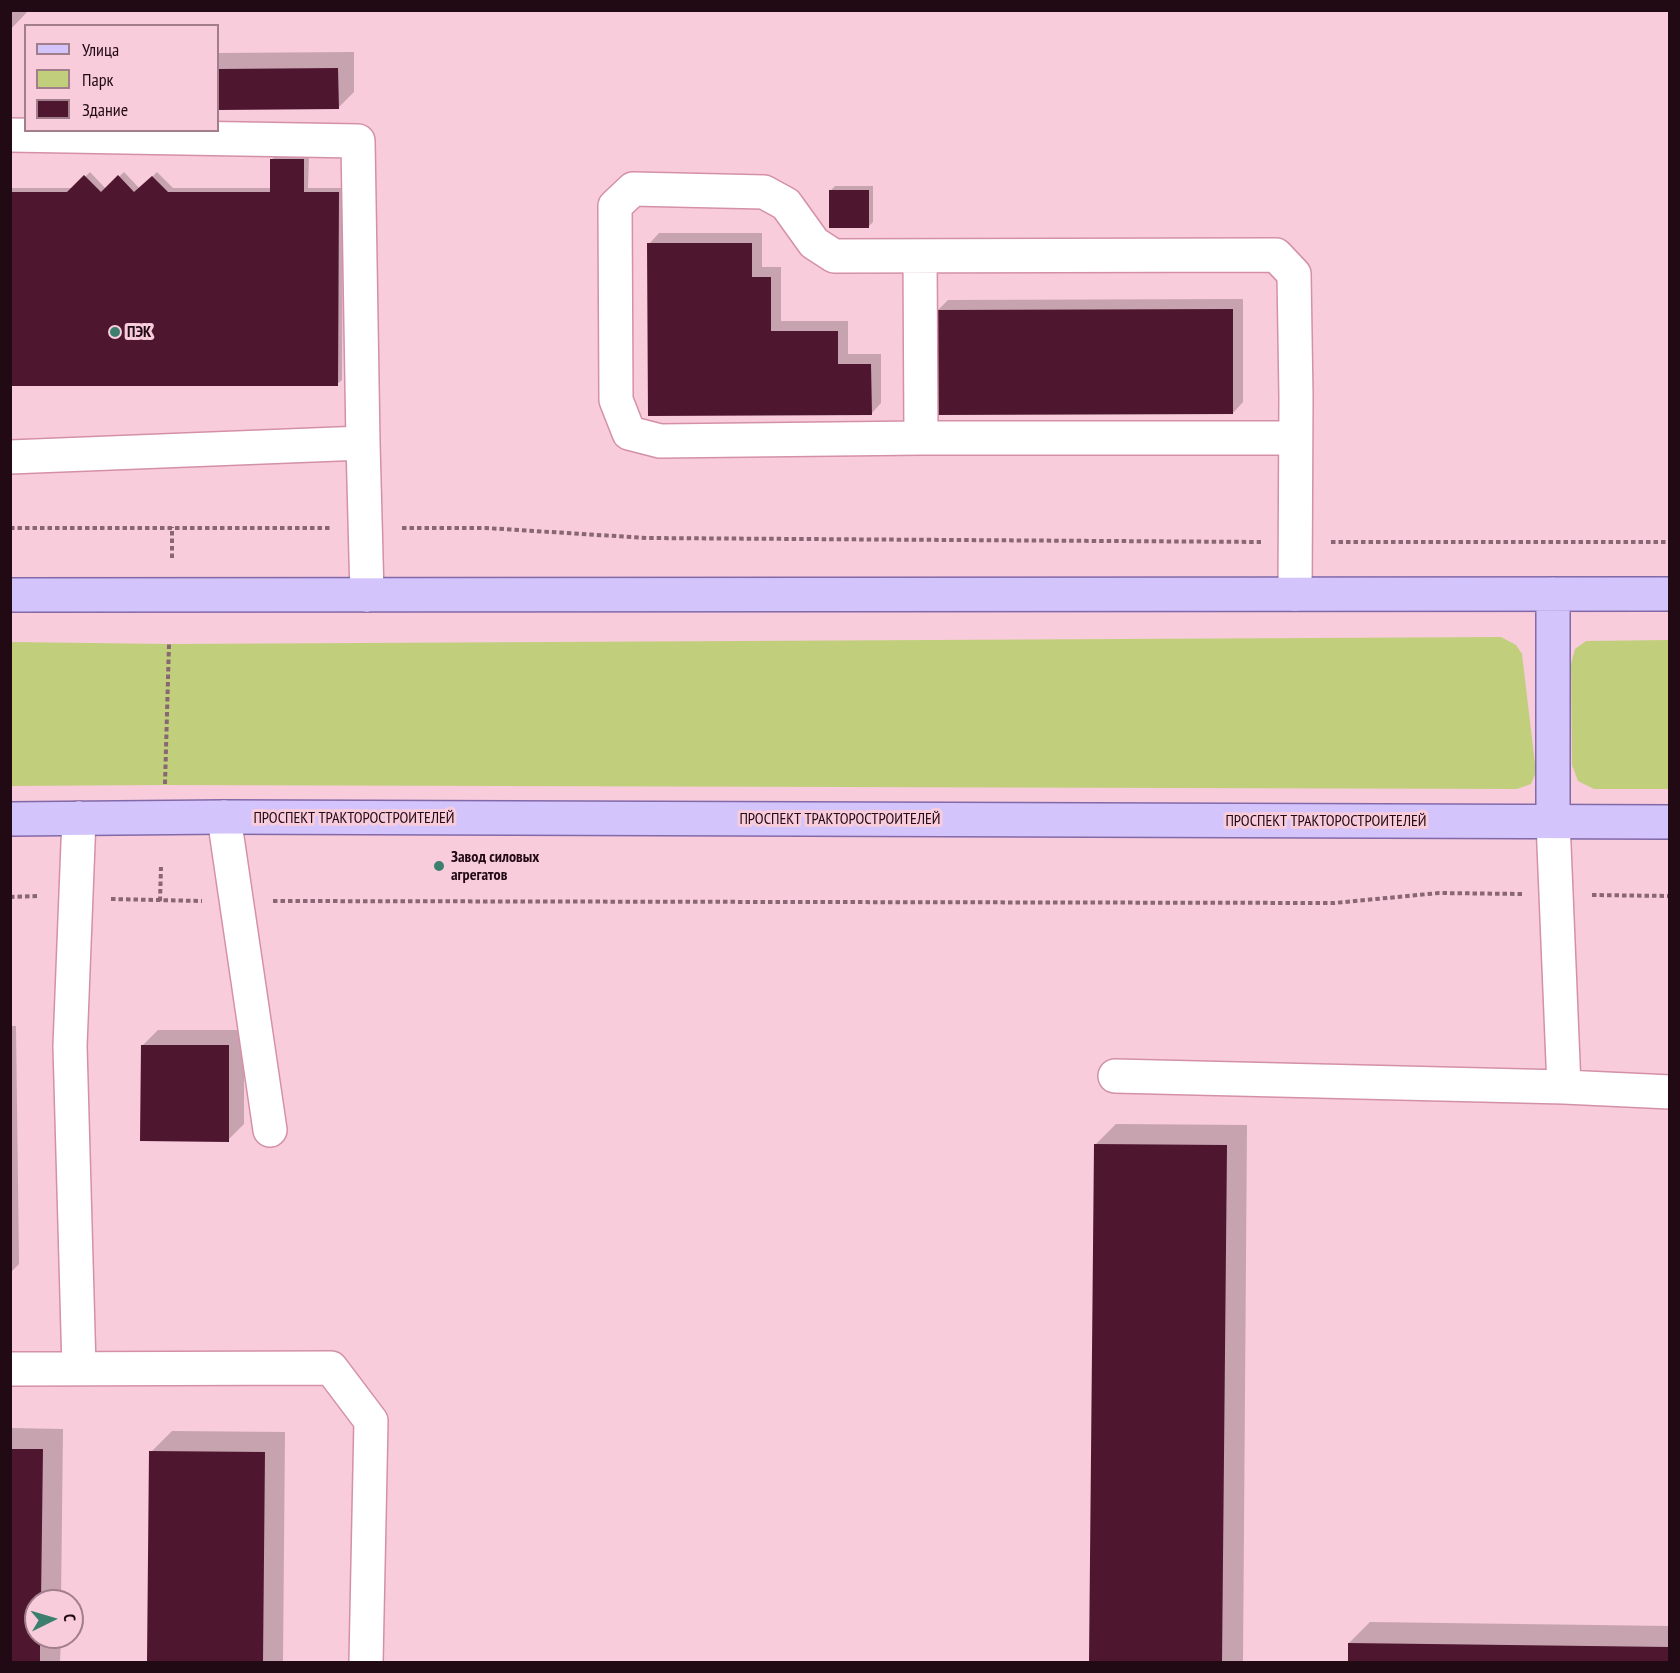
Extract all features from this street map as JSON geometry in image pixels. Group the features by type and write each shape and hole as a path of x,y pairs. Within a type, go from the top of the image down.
{"main road":[{"path":"1553,594 1553,821"},
{"path":"10,595 1670,594"},
{"name":"ПРОСПЕКТ ТРАКТОРОСТРОИТЕЛЕЙ","path":"10,819 224,817 1670,822"}],"lane":[{"path":"10,135 358,141 368,595"},
{"path":"1295,438 660,441 629,433 616,400 615,206 633,189 764,192 786,204 814,243 834,256 1276,255 1294,274 1295,438 1295,594"},
{"path":"920,256 921,438"},
{"path":"10,457 363,443"},
{"path":"224,817 270,1130"},
{"path":"79,818 70,1047 79,1368"},
{"path":"1553,821 1564,1086"},
{"path":"1115,1077 1564,1086 1670,1092"},
{"path":"10,1369 331,1368 371,1421 366,1662"}],"path":[{"path":"172,527 172,562"},
{"path":"10,528 486,528 647,538 1258,542"},
{"path":"1330,542 1670,542"},
{"path":"165,785 169,644"},
{"path":"160,902 161,867"},
{"path":"110,899 160,902 1334,903 1439,893 1531,894"},
{"path":"1592,895 1670,896"},
{"path":"10,897 41,897"}],"green space":[{"path":"1501,637 1516,645 1522,654 1536,772 1531,784 1517,789 11,786 11,642 169,644"},
{"path":"1669,640 1669,789 1594,789 1578,781 1572,765 1571,664 1575,649 1586,641"}],"building":[{"path":"338,68 339,109 219,110 219,69"},
{"path":"270,159 304,159 304,192 339,192 338,386 10,386 10,192 67,192 84,175 101,192 118,175 134,192 152,176 168,192 270,192"},
{"path":"829,190 869,190 869,228 829,228"},
{"path":"647,243 752,243 752,277 771,277 771,331 838,331 838,364 871,364 872,415 648,416"},
{"path":"1233,309 1233,414 936,415 936,310"},
{"path":"141,1045 229,1045 229,1142 140,1141"},
{"path":"1094,1144 1227,1145 1222,1662 1089,1662"},
{"path":"10,1449 43,1449 41,1589 24,1589 24,1649 40,1649 40,1662 10,1662"},
{"path":"149,1451 265,1452 263,1662 147,1662"},
{"path":"1348,1643 1670,1647 1670,1662 1348,1662"}],"place":[{"name":"ПЭК","path":"115,332"},
{"name":"Завод силовых агрегатов","path":"439,866"}]}
